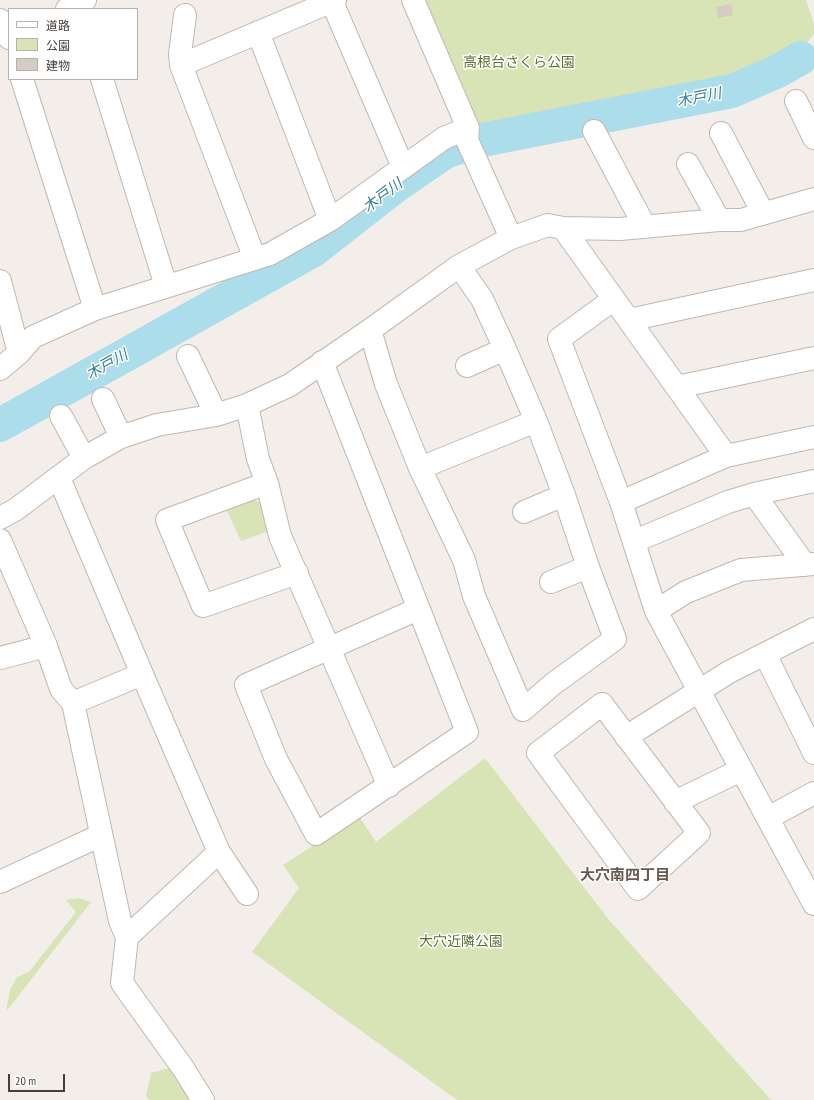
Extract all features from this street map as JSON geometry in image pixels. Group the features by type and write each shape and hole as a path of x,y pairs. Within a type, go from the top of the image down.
{"street":[{"path":"413,0 511,238"},
{"path":"181,65 333,1 402,167"},
{"path":"185,15 180,54 181,65 255,259"},
{"path":"0,20 8,36"},
{"path":"258,32 330,220"},
{"path":"22,80 95,308"},
{"path":"102,80 166,286"},
{"path":"796,101 814,138"},
{"path":"594,130 645,227"},
{"path":"721,133 763,213"},
{"path":"0,369 19,353 33,337 95,308 270,254 330,220 444,138 469,139"},
{"path":"688,164 719,220"},
{"path":"0,518 15,510 84,458 121,436 157,425 216,415 247,405 290,385 459,266 511,238 548,225 563,228 620,229 719,220 741,220 814,199"},
{"path":"563,228 726,456"},
{"path":"370,330 386,384 420,468 464,560 474,596 523,710 553,684 615,639 536,421 482,299 459,266"},
{"path":"629,320 814,280"},
{"path":"0,281 3,309 19,353"},
{"path":"614,299 559,339 635,541 656,612 814,904"},
{"path":"467,366 505,349"},
{"path":"188,356 216,415"},
{"path":"677,387 814,358"},
{"path":"322,362 467,732 316,834 276,759 246,685 418,609"},
{"path":"103,399 121,436"},
{"path":"247,405 258,460 266,483 280,536 389,786"},
{"path":"61,416 84,458"},
{"path":"420,468 536,421"},
{"path":"621,502 726,456 814,437"},
{"path":"59,478 219,852 247,894"},
{"path":"635,541 728,502 754,494 814,481"},
{"path":"266,483 167,520 203,606 297,573"},
{"path":"754,494 810,565"},
{"path":"524,512 564,495"},
{"path":"0,540 46,646 61,689 73,704 120,921 127,937 122,983 183,1068 203,1100"},
{"path":"656,612 686,592 741,570 810,565"},
{"path":"551,582 588,567"},
{"path":"626,737 729,672 814,629"},
{"path":"0,658 46,646"},
{"path":"765,654 814,753"},
{"path":"73,704 142,674"},
{"path":"602,704 676,802 699,832 638,889 538,753 602,704"},
{"path":"676,802 741,770"},
{"path":"768,818 814,793"},
{"path":"0,882 101,835"},
{"path":"127,937 219,852"}],"green space":[{"name":"高根台さくら公園","path":"420,0 806,0 814,24 814,34 796,57 731,87 481,135 426,10"},
{"path":"249,498 261,503 269,531 241,541 226,509"},
{"name":"大穴近隣公園","path":"485,758 609,920 771,1100 457,1100 252,952 299,888 283,865 359,816 376,842"},
{"path":"79,898 91,902 6,1012 10,990 17,977 29,972 76,912 66,900"},
{"path":"176,1066 197,1100 149,1100 146,1096 151,1073"}],"building":[{"path":"731,4 733,15 718,18 716,7"}],"waterway":[{"name":"木戸川","path":"0,425 312,251 394,187 445,152 477,141 732,91 776,72 801,58"}],"district":[{"name":"大穴南四丁目","path":"625,876"}]}
